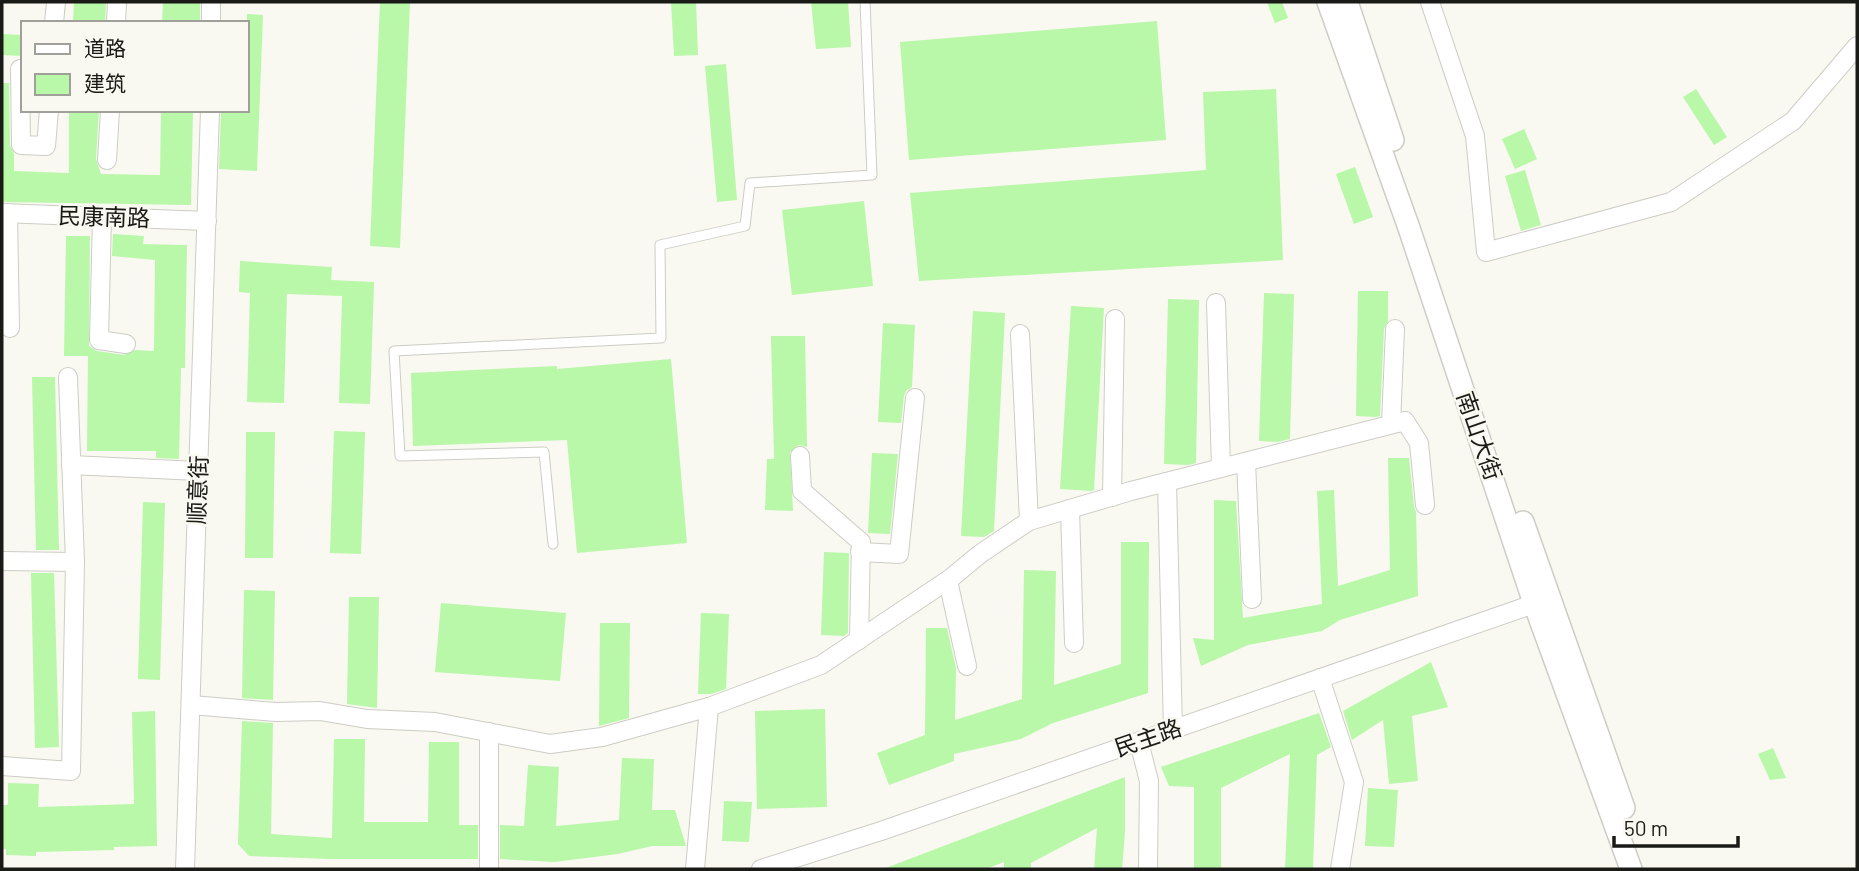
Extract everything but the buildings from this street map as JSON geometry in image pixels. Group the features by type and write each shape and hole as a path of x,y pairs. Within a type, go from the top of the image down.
{"street":[{"path":"54,21 56,2"},
{"path":"116,21 117,2"},
{"path":"211,2 211,21"},
{"name":"南山大街","path":"1328,2 1409,228 1535,606 1631,869"},
{"name":"南山大街","path":"1347,2 1444,295 1646,869"},
{"path":"1430,2 1475,136 1486,252 1671,202 1793,121 1857,46"},
{"path":"15,69 21,145 46,146 49,112"},
{"path":"107,160 110,112"},
{"name":"顺意街","path":"185,869 210,112"},
{"path":"5,213 10,328"},
{"name":"民康南路","path":"5,213 206,221"},
{"path":"102,217 99,340 126,344"},
{"path":"1216,303 1221,468"},
{"path":"1112,497 1115,319"},
{"path":"1391,424 1395,329"},
{"path":"1020,334 1029,521"},
{"path":"2,766 71,771 75,562 68,377"},
{"path":"860,552 899,554 915,398"},
{"path":"191,705 276,712 320,710 367,719 435,722 550,744 602,737 709,707 821,665 947,581 980,554 1029,521 1112,497 1405,421 1419,443 1425,505"},
{"path":"800,456 802,491 861,542 859,640"},
{"path":"1246,462 1252,599"},
{"path":"71,465 198,471"},
{"path":"1167,482 1173,730"},
{"path":"1070,509 1074,643"},
{"path":"2,561 75,562"},
{"path":"947,581 967,666"},
{"name":"民主路","path":"761,869 875,833 1525,607 1535,606"},
{"path":"1320,678 1354,782 1340,869"},
{"path":"695,869 709,707"},
{"path":"489,732 489,869"},
{"path":"1139,742 1149,781 1149,869"}],"lane":[{"path":"553,544 544,452 400,456 394,351 661,338 660,245 745,226 750,183 872,175 865,2"}]}
